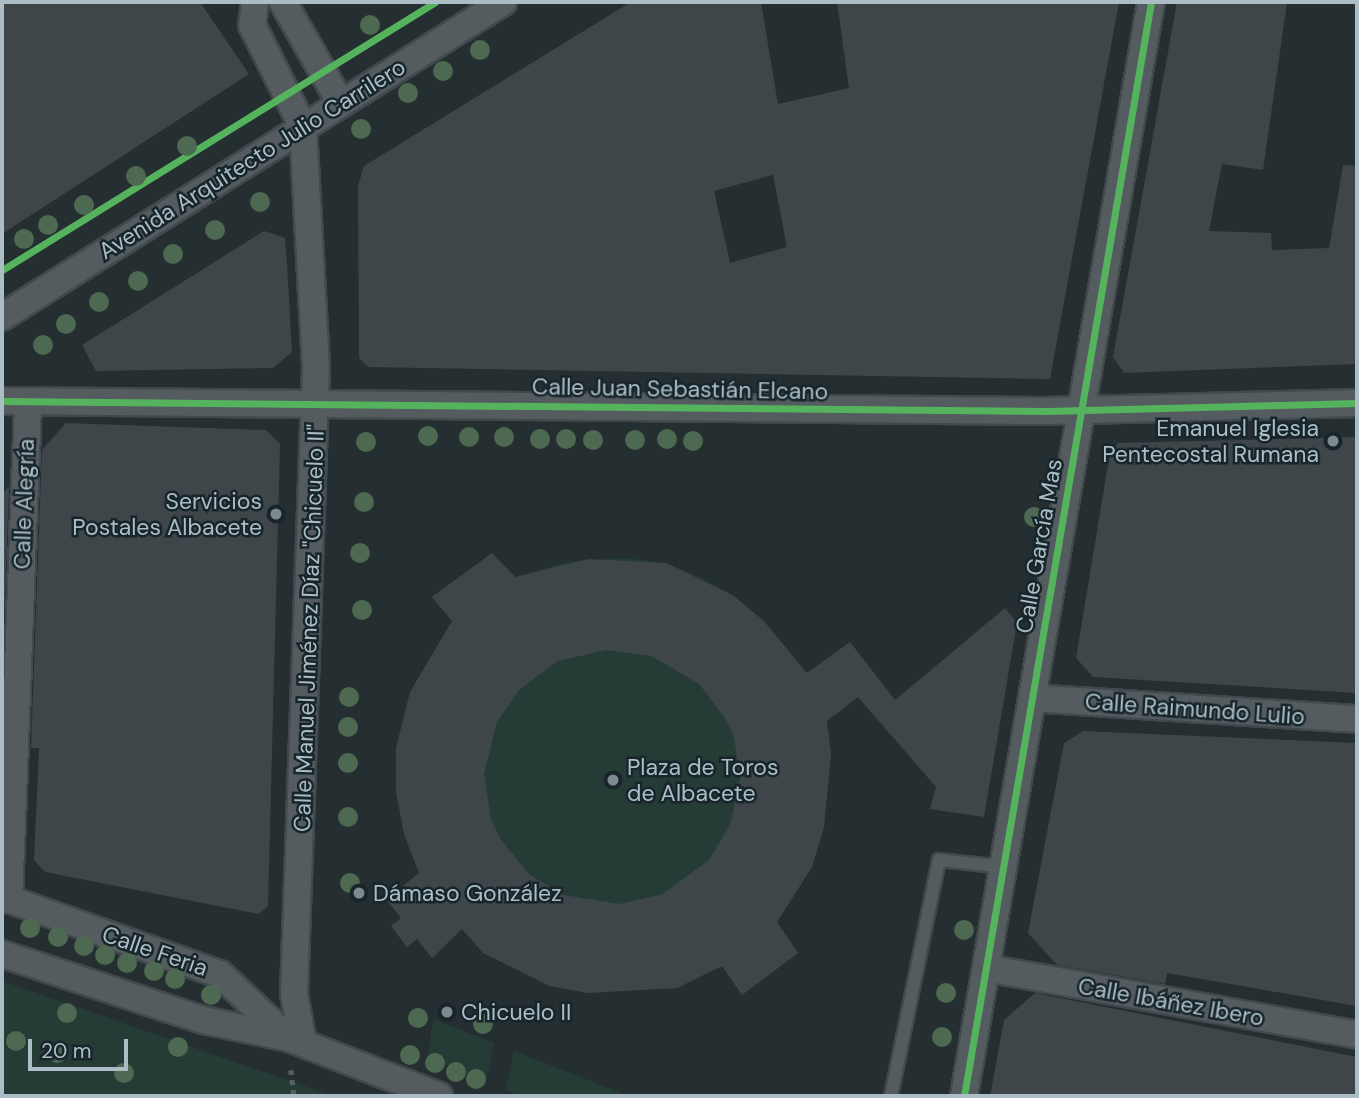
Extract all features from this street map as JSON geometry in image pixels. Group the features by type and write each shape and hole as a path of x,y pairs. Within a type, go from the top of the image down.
{"street":[{"path":"256,2 252,26 303,127"},
{"path":"283,2 340,102"},
{"name":"Avenida Arquitecto Julio Carrilero","path":"2,317 340,102 503,2"},
{"name":"Calle García Mas","path":"964,1096 1151,2"},
{"name":"Calle Manuel Jiménez Díaz \"Chicuelo II\"","path":"296,1041 294,994 317,405 303,127"},
{"name":"Calle Juan Sebastián Elcano","path":"2,401 1082,411 1357,403"},
{"name":"Calle Alegría","path":"5,899 28,401"},
{"name":"Calle Raimundo Lulio","path":"1032,698 1357,719"},
{"name":"Calle Feria","path":"5,899 220,974 296,1041"},
{"name":"Calle Feria","path":"2,954 203,1020 296,1041 439,1096"},
{"name":"Calle Ibáñez Ibero","path":"986,968 1357,1035"}],"lane":[{"path":"891,1096 939,860 1003,867"}],"green space":[{"name":"Plaza de Toros de Albacete","path":"492,553 515,577 567,562 626,558 666,563 700,577 734,596 764,621 827,721 831,754 824,827 812,867 777,922 798,953 742,995 722,966 677,988 588,993 550,986 483,953 462,929 432,958 418,939 407,947 391,926 401,918 419,873 404,834 396,791 396,748 410,692 452,621 432,597"},
{"path":"2,981 34,992 333,1096 2,1096"},
{"path":"433,1019 494,1043 486,1082 428,1057"},
{"path":"514,1051 629,1096 522,1096 506,1090"}],"building":[{"path":"2,2 200,2 249,74 2,234"},
{"path":"631,2 761,2 778,104 849,88 837,2 1119,2 1050,379 368,367 359,358 358,186 364,166","holes":["773,175 787,247 730,263 714,191"]},
{"path":"1177,2 1287,3 1263,170 1222,164 1209,231 1271,233 1272,250 1329,248 1343,165 1357,166 1357,364 1124,373 1113,357"},
{"path":"264,231 285,238 287,264 292,352 273,368 96,371 82,345"},
{"path":"66,423 266,430 280,444 268,906 258,914 45,872 34,860 39,748 31,748 42,450"},
{"path":"1357,437 1357,693 1093,677 1076,658 1110,453 1118,443"},
{"path":"9,486 2,676 2,494"},
{"name":"Plaza de Toros de Albacete","path":"492,553 515,577 588,559 666,563 734,596 764,621 807,673 850,642 895,700 1005,608 1017,623 984,817 930,809 936,787 858,697 827,721 831,754 824,827 812,867 777,922 798,953 742,995 722,966 677,988 588,993 550,986 483,953 462,929 432,958 417,939 407,947 391,926 401,918 386,899 419,873 404,834 396,791 396,748 410,692 452,621 432,597","holes":["606,650 652,656 699,684 725,718 734,737 740,780 730,825 709,860 663,894 620,904 564,895 530,875 501,840 491,819 484,774 497,722 519,690 558,661"]},
{"path":"1083,731 1357,743 1357,1006 1167,973 1165,984 1057,965 1028,933 1064,743"},
{"path":"1035,993 1357,1057 1357,1096 990,1096 1004,1020"}],"cycle path":[{"path":"2,270 435,2"},
{"path":"964,1096 1151,2"},
{"path":"2,401 1047,411 1357,403"}],"place":[{"name":"Emanuel Iglesia Pentecostal Rumana","path":"1333,441"},
{"name":"Servicios Postales Albacete","path":"276,514"},
{"name":"Plaza de Toros de Albacete","path":"613,780"},
{"name":"Dámaso González","path":"359,893"},
{"name":"Chicuelo II","path":"447,1012"}]}
